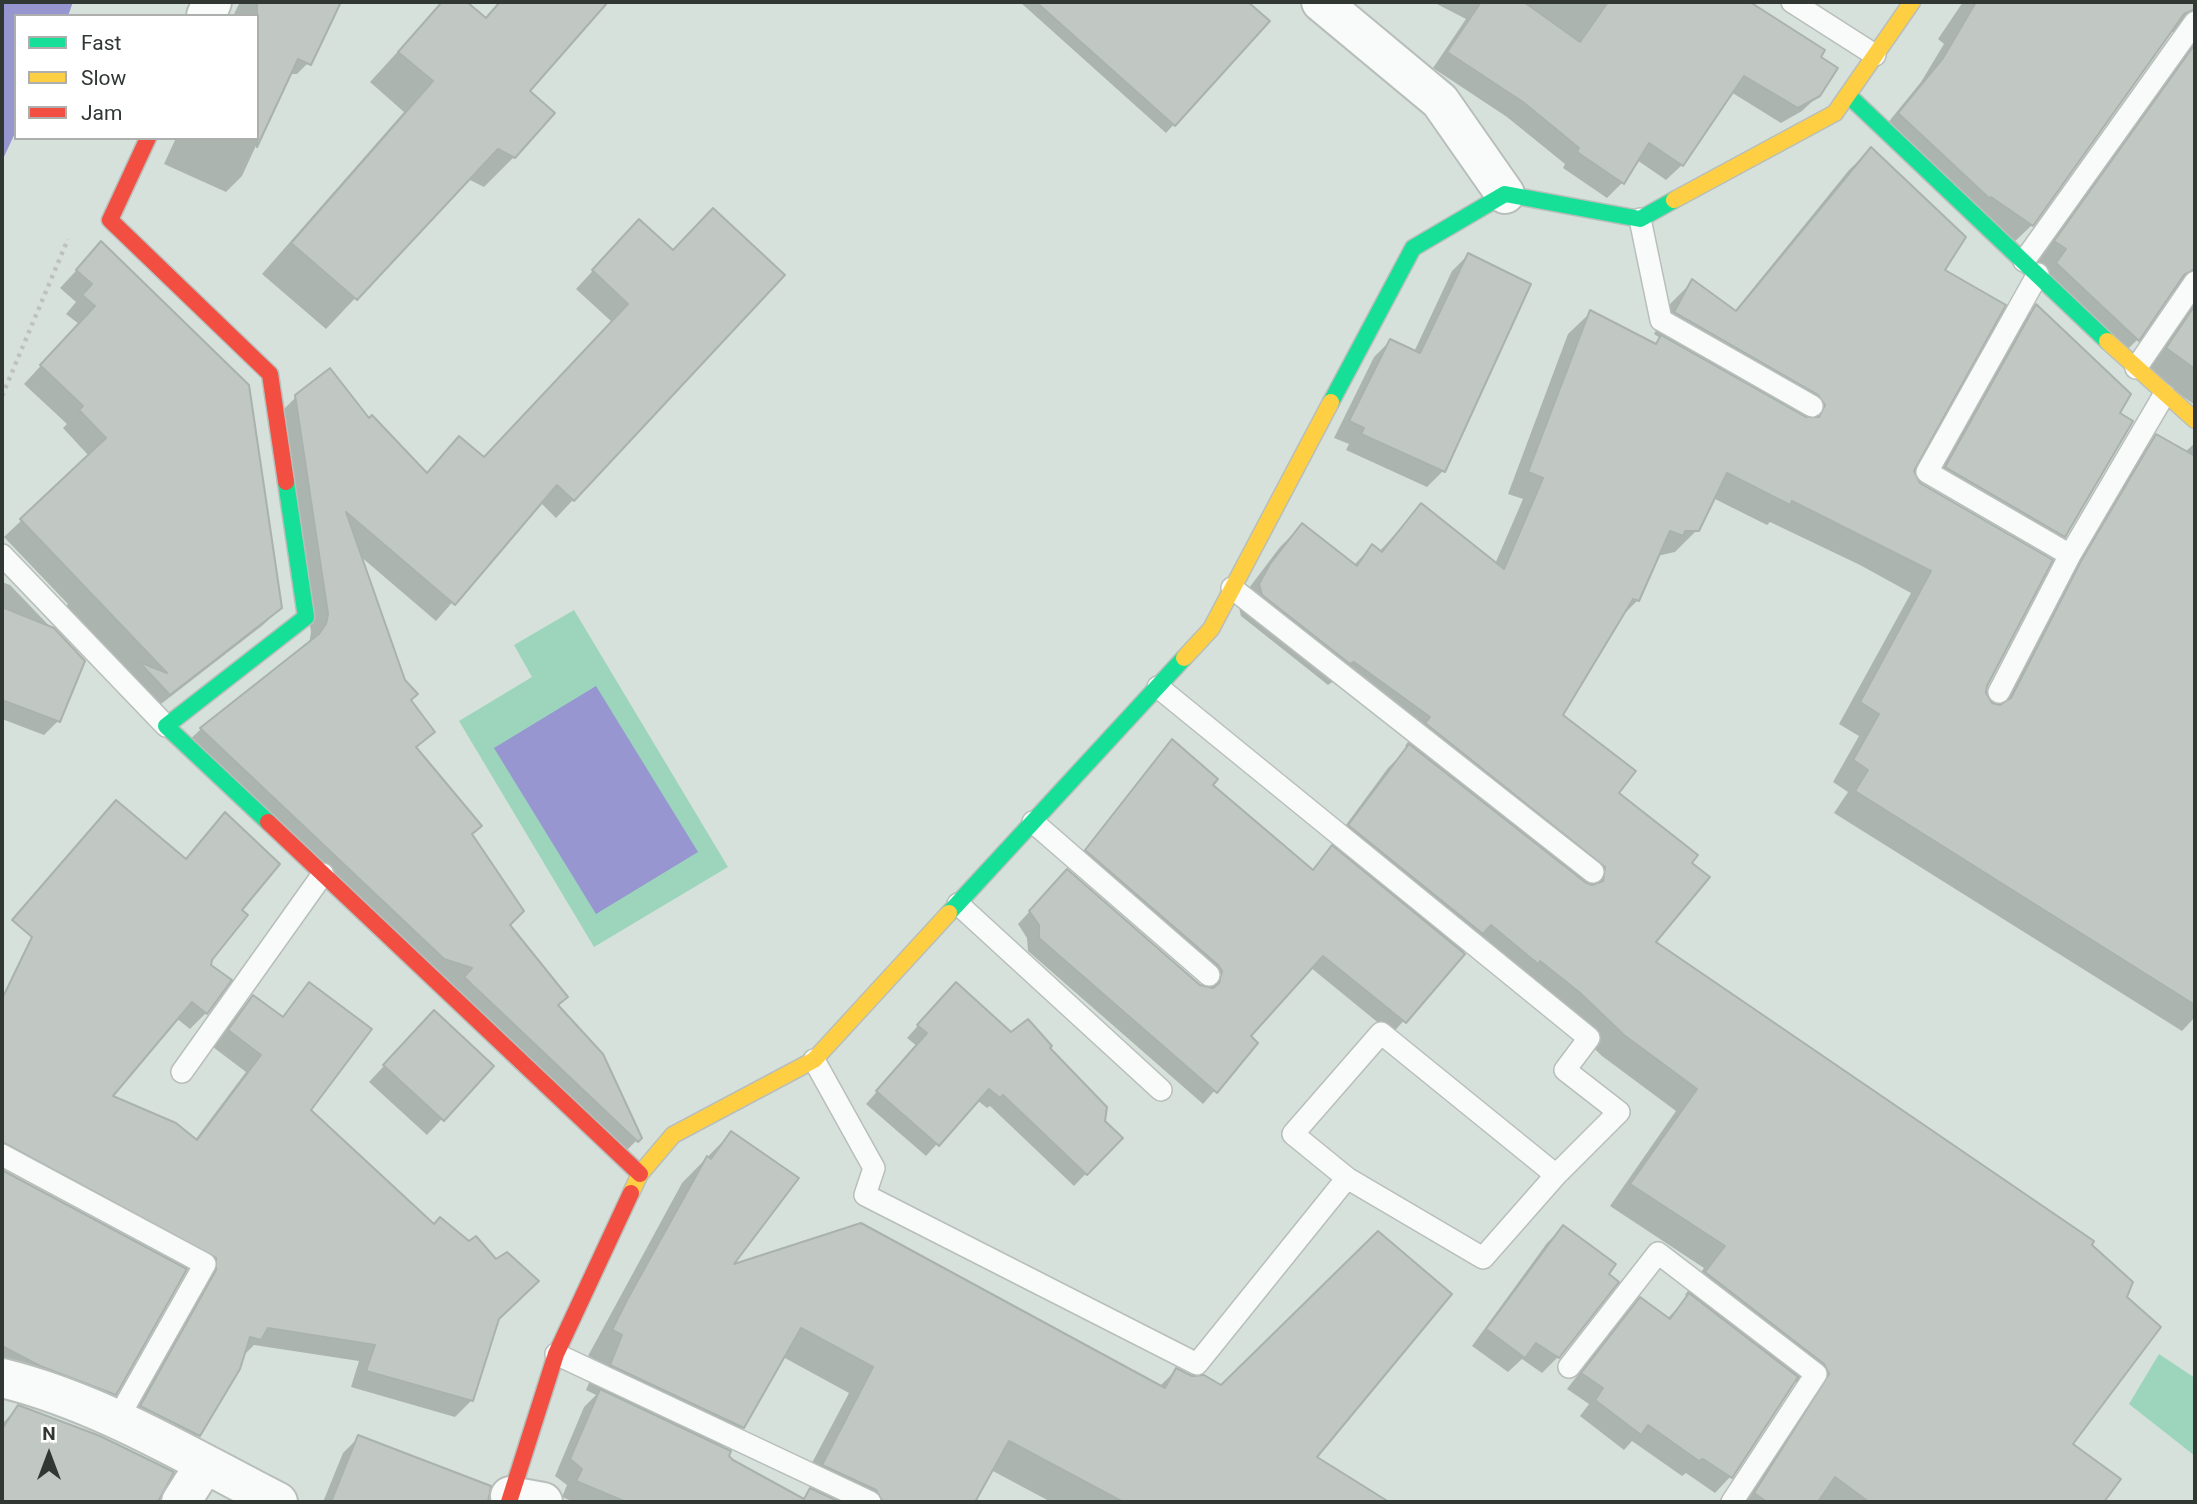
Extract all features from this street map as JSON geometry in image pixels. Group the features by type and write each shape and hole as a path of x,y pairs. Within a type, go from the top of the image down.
{"street":[{"path":"1321,2 1440,101 1505,194"},
{"path":"521,1500 556,1354 640,1174 673,1135 814,1060 1211,629 1413,248 1505,194 1640,219 1835,113 1912,2"},
{"path":"1848,94 2164,395 2195,420"},
{"path":"147,140 110,220 270,374 306,617 166,726 640,1174"},
{"path":"2,1378 29,1385 118,1418 278,1502"},
{"path":"181,1502 205,1464"}],"lane":[{"path":"1792,2 1875,55"},
{"path":"2070,555 1927,472 2031,268 2195,22"},
{"path":"1640,219 1661,320 1812,406"},
{"path":"2136,368 2195,282"},
{"path":"1998,692 2070,555 2164,395"},
{"path":"2,555 166,726"},
{"path":"1232,588 1592,872"},
{"path":"1158,687 1589,1038 1565,1070 1619,1112 1556,1175 1483,1258 1347,1178 1293,1134 1381,1033 1556,1175"},
{"path":"1033,822 1209,975"},
{"path":"182,1072 323,874"},
{"path":"958,904 1161,1090"},
{"path":"814,1060 874,1168 865,1195 1197,1364 1347,1178"},
{"path":"2,1155 205,1264 118,1418"},
{"path":"1569,1367 1658,1253 1816,1374 1731,1502"},
{"path":"556,1354 870,1502"}],"path":[{"path":"2,396 69,236"}],"green space":[{"path":"574,610 728,867 594,947 459,721 532,677 514,645"},
{"path":"2159,1354 2195,1378 2195,1456 2129,1404"}],"water":[{"path":"2,2 73,2 69,14 14,14 14,135 2,161"},
{"path":"596,686 698,852 596,914 494,748"}],"building":[{"path":"257,2 341,2 311,65 298,59 257,147 259,14"},
{"path":"442,2 467,2 486,18 500,2 608,2 530,91 555,113 515,158 498,149 357,300 291,243 433,81 398,52"},
{"path":"1036,2 1248,2 1270,21 1175,126"},
{"path":"1481,2 1524,2 1580,42 1608,2 1750,2 1825,50 1821,57 1838,68 1820,96 1798,108 1744,76 1683,166 1649,143 1624,184 1577,152 1579,148 1523,102 1447,52"},
{"path":"1976,2 2195,2 2195,9 2184,14 2033,226 1991,197 1990,199 1898,113 1943,58"},
{"path":"2195,44 2195,269 2184,275 2139,341 2056,263 2066,249 2054,241"},
{"path":"1871,147 1966,237 1945,270 2006,305 1914,471 1920,483 2053,560 1987,686 1986,693 1992,703 2000,705 2011,698 2081,561 2156,434 2195,456 2195,1005 1855,791 1868,770 1853,760 1879,714 1860,702 1931,571 1792,501 1790,505 1727,473 1699,531 1685,531 1683,536 1670,531 1639,601 1633,599 1563,715 1636,771 1619,793 1698,855 1692,863 1710,877 1656,942 2094,1241 2092,1245 2133,1282 2127,1297 2161,1327 2073,1444 2121,1479 2104,1502 1869,1502 1835,1477 1818,1502 1767,1502 1754,1493 1829,1374 1824,1364 1705,1272 1725,1246 1630,1184 1697,1089 1624,1035 1579,992 1540,961 1538,964 1491,925 1483,934 1348,825 1409,744 1585,882 1592,885 1603,881 1605,867 1425,723 1430,717 1354,662 1350,664 1262,595 1259,584 1270,564 1302,523 1357,566 1372,544 1382,552 1421,503 1504,569 1543,478 1528,472 1590,310 1656,344 1661,335 1806,417 1819,417 1825,405 1818,395 1674,312 1692,279 1736,311"},
{"path":"713,208 785,275 574,501 557,485 455,605 346,512 405,680 418,694 411,700 435,732 416,747 482,826 472,834 524,911 510,925 568,997 558,1005 603,1054 642,1138 638,1142 464,977 472,968 444,959 200,728 319,634 326,624 328,614 295,395 330,368 369,418 372,415 427,473 459,436 484,457 628,304 592,270 639,219 673,250"},
{"path":"101,241 249,385 282,608 170,695 139,662 167,673 20,519 106,438 79,410 83,406 40,365 95,306 82,295 92,284 76,270"},
{"path":"1468,253 1531,284 1445,472 1361,434 1364,428 1349,421 1390,339 1420,353"},
{"path":"2036,304 2131,394 2120,413 2133,421 2065,537 1945,467"},
{"path":"2195,305 2195,369 2166,348"},
{"path":"2,607 54,628 85,661 60,722 2,700"},
{"path":"1172,739 1218,779 1213,785 1313,870 1332,845 1465,954 1406,1023 1323,956 1251,1036 1258,1043 1217,1093 1039,938 1039,925 1029,911 1067,869 1200,985 1213,988 1219,983 1222,971 1218,965 1085,850"},
{"path":"116,800 186,859 225,812 280,864 242,910 248,915 212,960 211,965 232,980 207,1014 192,1002 113,1096 176,1123 197,1140 261,1055 228,1030 253,995 283,1017 309,982 372,1029 311,1110 434,1224 440,1217 469,1241 476,1236 496,1259 507,1252 539,1281 499,1319 473,1401 366,1371 375,1345 268,1328 261,1340 250,1337 240,1369 200,1436 140,1406 216,1270 216,1258 2,1142 2,999 32,937 12,920"},
{"path":"956,982 1011,1032 1028,1019 1052,1046 1050,1048 1107,1107 1105,1121 1123,1138 1087,1175 1003,1095 1000,1098 989,1089 939,1146 876,1091 927,1033 917,1025"},
{"path":"434,1010 494,1066 444,1121 383,1065"},
{"path":"731,1131 799,1178 734,1264 861,1223 1165,1388 1176,1368 1192,1376 1204,1375 1221,1385 1378,1231 1452,1294 1317,1457 1389,1502 1123,1502 1009,1441 975,1502 883,1502 876,1490 822,1465 873,1367 801,1328 744,1428 610,1365 622,1335 612,1330 627,1300 707,1156 711,1159"},
{"path":"2,1170 187,1269 116,1395 40,1366 2,1346"},
{"path":"1563,1225 1616,1264 1609,1274 1619,1282 1559,1358 1536,1343 1525,1358 1486,1329"},
{"path":"1689,1293 1798,1377 1732,1478 1703,1459 1699,1461 1648,1425 1641,1435 1595,1400 1603,1388 1581,1373 1640,1297 1670,1319"},
{"path":"600,1389 731,1451 729,1456 733,1460 804,1499 810,1488 840,1502 626,1502 576,1481 582,1469 570,1459"},
{"path":"18,1405 100,1436 174,1472 158,1502 2,1502 2,1429"},
{"path":"358,1435 491,1486 488,1502 331,1502"}],"traffic: fast":[{"path":"1848,95 2107,341"},
{"path":"1331,402 1413,248 1505,194 1640,219 1674,200"},
{"path":"268,822 166,726 306,617 286,482"},
{"path":"949,913 1184,658"}],"traffic: slow":[{"path":"1674,200 1835,113 1912,2"},
{"path":"2107,341 2195,420"},
{"path":"1184,658 1211,629 1331,402"},
{"path":"631,1193 640,1174 673,1135 814,1060 949,913"}],"traffic: jam":[{"path":"147,140 110,220 270,374 286,482"},
{"path":"268,822 640,1174"},
{"path":"509,1502 556,1354 631,1193"}]}
